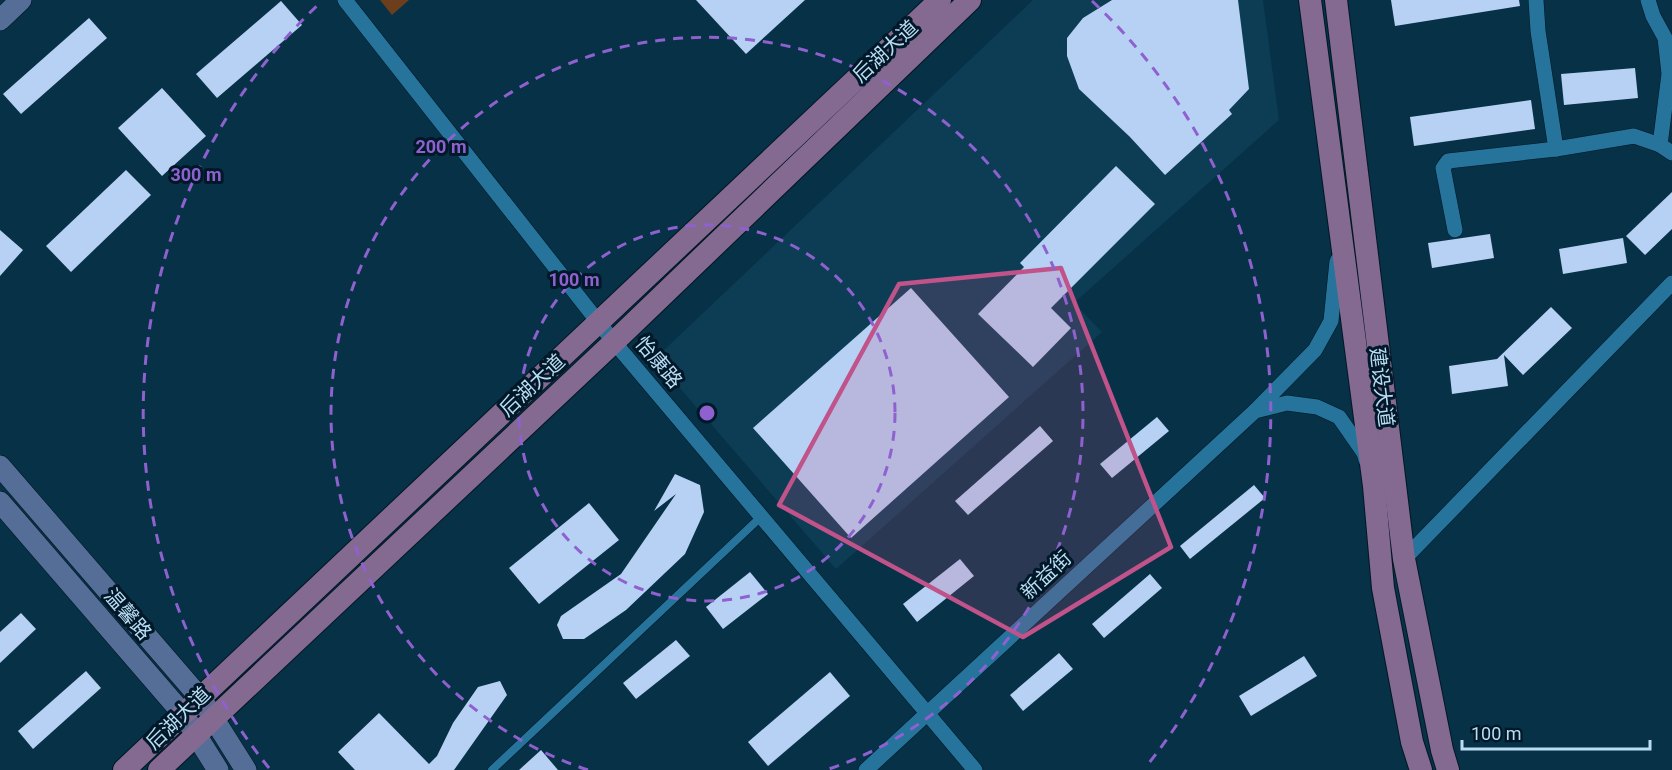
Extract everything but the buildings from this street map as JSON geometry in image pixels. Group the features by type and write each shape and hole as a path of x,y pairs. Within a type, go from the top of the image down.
{"main road":[{"path":"0,20 21,0"},
{"name":"后湖大道","path":"124,770 940,0"},
{"name":"后湖大道","path":"159,770 614,342 970,0"},
{"name":"建设大道","path":"1310,0 1374,486 1383,588 1412,742 1421,770"},
{"name":"建设大道","path":"1336,0 1404,559 1448,770"},
{"name":"温馨路","path":"0,466 200,698 246,770"},
{"name":"温馨路","path":"0,502 183,714 218,770"}],"street":[{"name":"怡康路","path":"345,0 614,342 975,770"},
{"path":"1536,0 1538,31 1556,149"},
{"path":"1455,230 1443,168 1448,161 1556,149 1634,135 1666,149 1669,36 1653,16 1648,0"},
{"name":"新益街","path":"866,770 1255,411 1315,350 1331,321 1340,234"},
{"path":"1404,559 1672,283"},
{"path":"1255,411 1287,403 1317,407 1339,417 1364,453 1374,486"}],"lane":[{"path":"492,770 762,516"}],"highlighted area":[{"path":"1061,268 1171,547 1023,637 779,505 899,284"}],"shaded area":[{"path":"380,0 409,0 392,15"},
{"path":"1033,0 1263,0 1279,120 1074,303 1102,332 836,569 673,380 663,351"}]}
